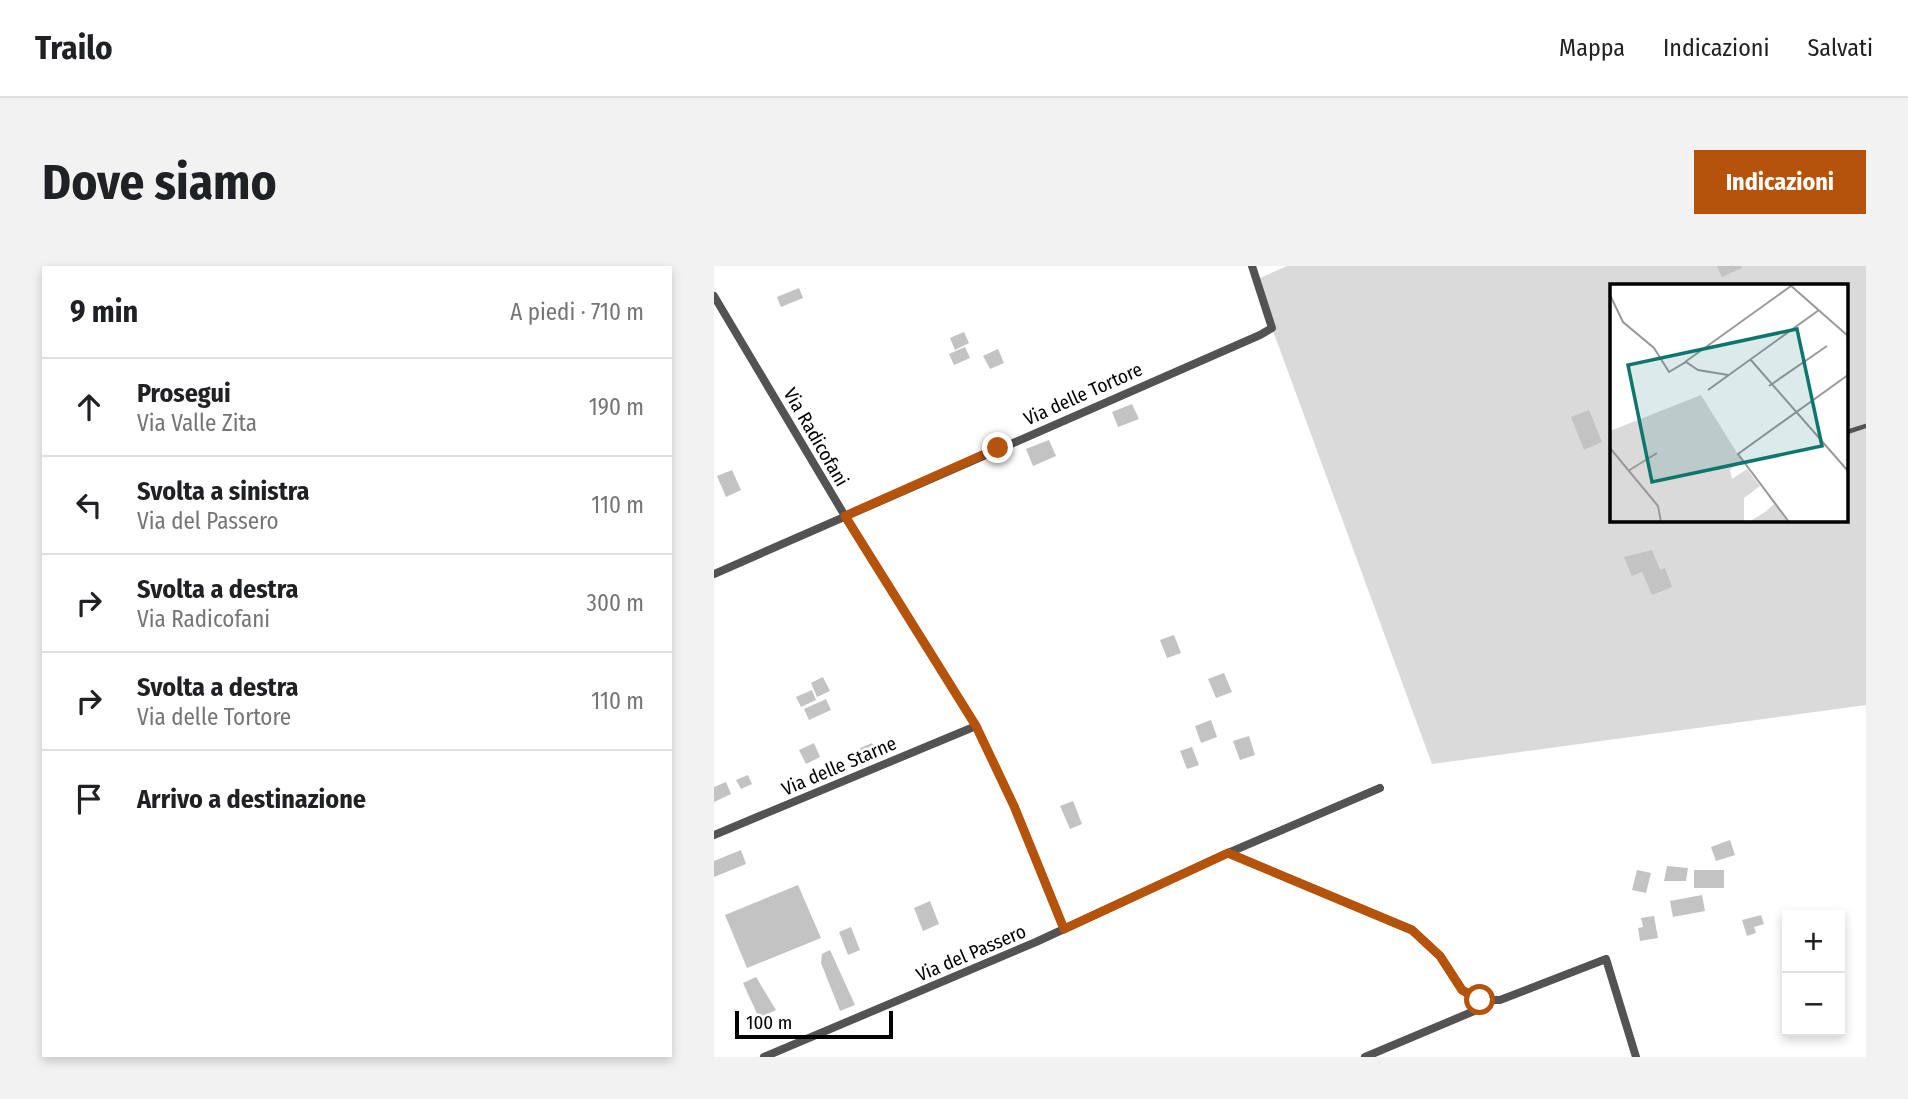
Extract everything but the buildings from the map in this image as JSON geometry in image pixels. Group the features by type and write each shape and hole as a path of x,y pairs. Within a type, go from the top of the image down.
{"street":[{"name":"Via delle Tortore","path":"714,573 1272,328 1252,266"},
{"name":"Via Radicofani","path":"714,296 845,516 976,726 1014,806 1064,929"},
{"name":"Via delle Starne","path":"714,835 976,726"},
{"name":"Via del Passero","path":"764,1057 1064,929 1228,853 1380,788"},
{"path":"1228,853 1412,930 1440,956 1462,990 1486,1000 1500,1000 1606,959 1636,1057"},
{"path":"1365,1057 1479,1009 1486,1000"}],"lane":[{"path":"1848,432 1866,426"}],"shaded area":[{"path":"1287,266 1866,266 1866,705 1432,764 1272,328 1258,279"}],"route":[{"path":"998,448 845,516 976,726 1014,806 1064,929 1228,853 1396,921 1412,930 1440,956 1462,990 1480,1000"}]}
